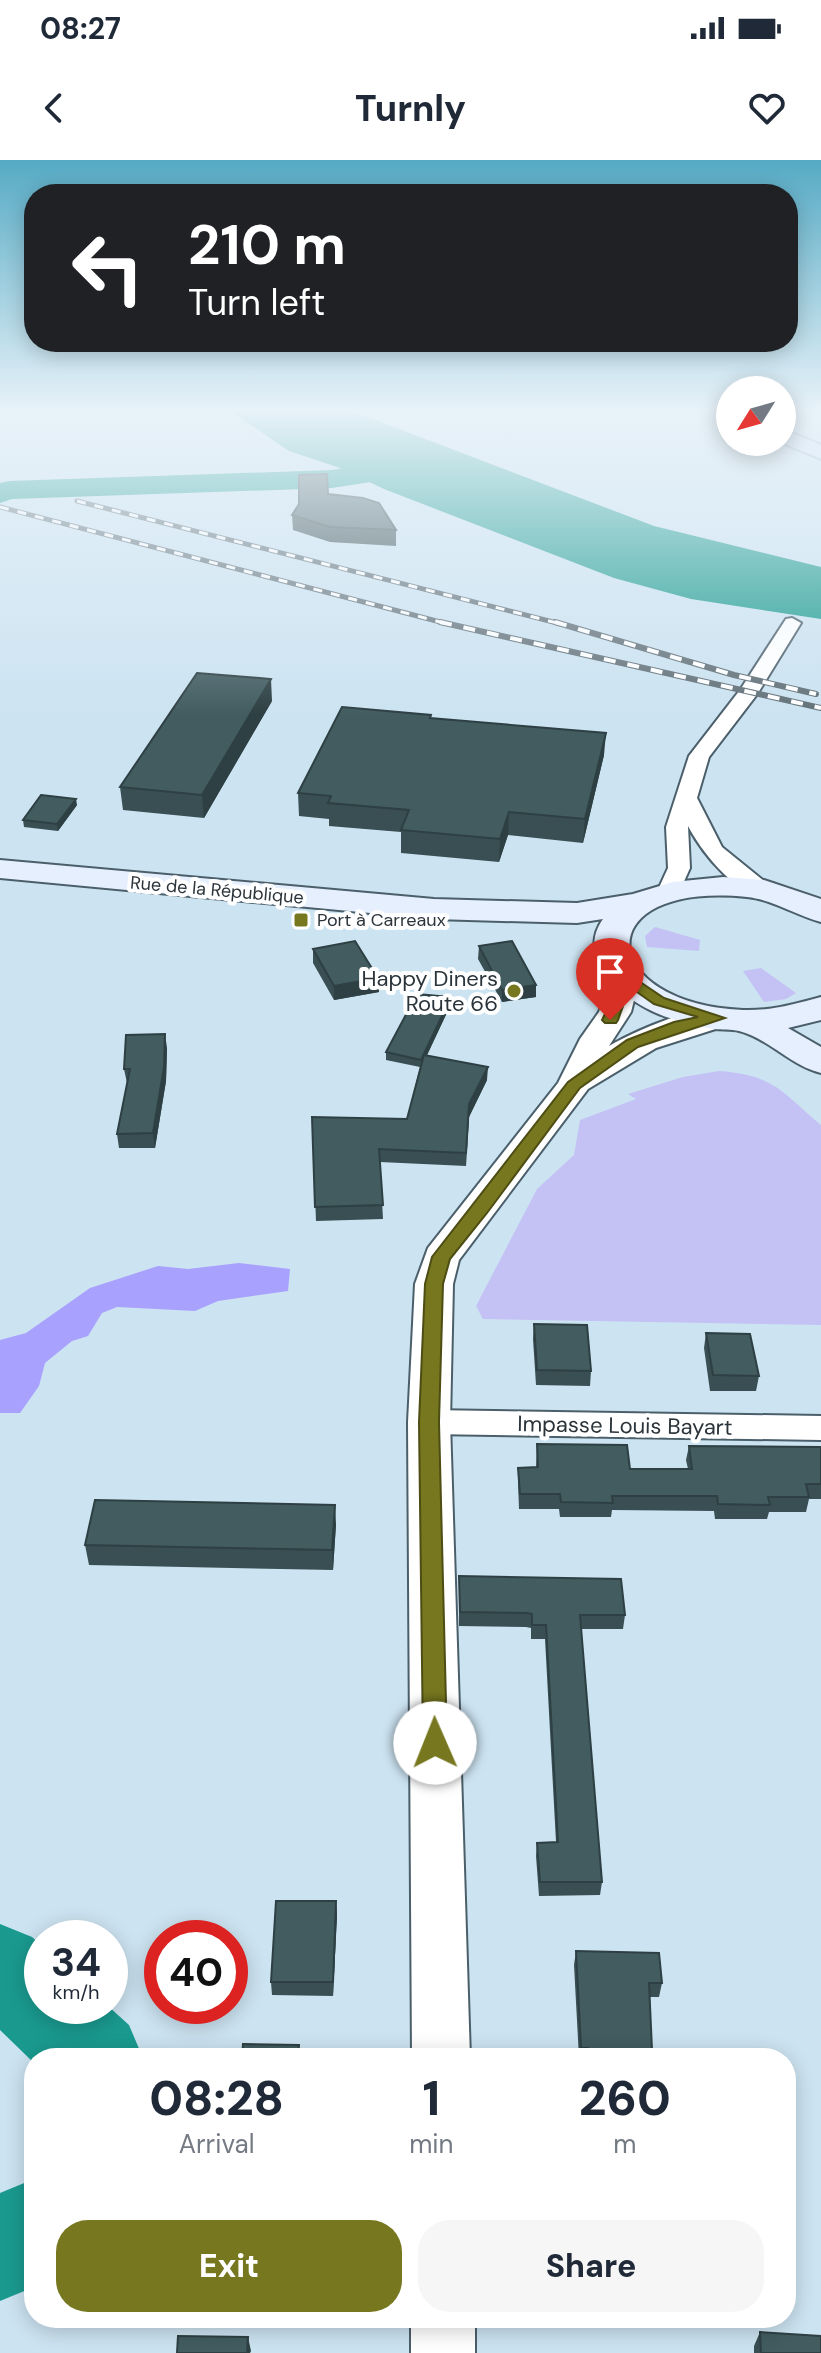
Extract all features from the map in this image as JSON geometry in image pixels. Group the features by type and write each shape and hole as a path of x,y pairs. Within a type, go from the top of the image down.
{"main road":[{"name":"Rue de la République","path":"0,869 434,909 577,913 721,887 764,890 821,912"},
{"path":"619,967 610,945 612,933 619,921 654,898"},
{"name":"Rue de la République","path":"434,909 555,936 619,967 659,1001 733,1019"},
{"path":"733,1019 785,1018 821,1008"},
{"path":"733,1019 797,1045 821,1062"}],"street":[{"path":"654,898 679,868 677,827 699,756 748,693 792,623"},
{"path":"685,795 699,829 717,858 734,874 764,890"},
{"path":"441,2048 429,1422 434,1284 441,1257 574,1085 596,1039 615,1012 619,967"},
{"path":"574,1085 633,1043 679,1026 733,1019"},
{"name":"Impasse Louis Bayart","path":"429,1422 821,1428"},
{"path":"443,2328 443,2353"}],"shaded area":[{"path":"439,510 613,510 654,526 821,567 821,619 691,599 614,578"},
{"path":"655,927 700,940 699,951 647,947 645,936"},
{"path":"761,968 796,993 786,999 764,1002 743,971"},
{"path":"719,1071 765,1081 786,1094 821,1125 821,1325 483,1319 476,1306 537,1189 574,1155 580,1120 636,1099 628,1094 683,1077"},
{"path":"239,1263 290,1269 288,1291 218,1301 195,1311 117,1307 102,1313 88,1336 72,1341 45,1363 39,1386 20,1413 0,1413 0,1340 26,1333 90,1288 158,1266 188,1269"},
{"path":"0,1934 24,1948 24,2024 103,2024 97,2048 28,2048 0,2021"}],"building":[{"path":"295,510 384,510 396,530 330,527 292,515"},
{"path":"197,673 271,679 202,795 120,787"},
{"path":"342,707 606,733 585,819 509,812 500,839 401,830 409,810 328,803 331,796 298,793"},
{"path":"41,795 76,799 57,824 23,820"},
{"path":"355,941 378,978 334,986 313,949"},
{"path":"512,941 536,985 502,990 479,946"},
{"path":"417,994 451,997 421,1060 386,1052"},
{"path":"165,1034 164,1067 153,1133 117,1134 130,1069 124,1069 126,1035"},
{"path":"424,1055 488,1067 469,1104 466,1153 379,1149 383,1205 315,1207 312,1117 407,1119"},
{"path":"534,1324 587,1325 591,1371 537,1370"},
{"path":"706,1333 750,1334 759,1376 713,1375"},
{"path":"537,1444 627,1445 630,1469 692,1469 689,1446 821,1447 821,1484 806,1484 809,1497 768,1497 770,1505 718,1504 717,1496 612,1496 613,1503 561,1502 560,1494 520,1494 518,1468 538,1467"},
{"path":"95,1500 335,1505 332,1550 85,1545"},
{"path":"459,1576 621,1579 625,1615 580,1615 602,1882 540,1882 537,1843 558,1842 546,1625 532,1625 532,1614 527,1613 460,1612"},
{"path":"276,1901 336,1901 333,1982 271,1982"},
{"path":"576,1951 659,1953 662,1983 649,1983 652,2048 581,2048"},
{"path":"243,2044 299,2045 299,2048 243,2048"},
{"path":"760,2332 821,2336 821,2353 761,2353"},
{"path":"178,2336 248,2337 247,2353 177,2353"}],"waterway":[{"path":"0,1968 85,2048"},
{"path":"0,2250 24,2235"}],"railway":[{"path":"13,510 443,623"},
{"path":"114,510 561,624"},
{"path":"555,622 734,675 816,694"},
{"path":"443,623 821,708"},
{"path":"443,623 448,624"}],"place":[{"name":"Port à Carreaux","path":"301,920"},
{"name":"Happy Diners Route 66","path":"514,991"}],"route":[{"path":"435,1743 429,1422 434,1284 441,1257 574,1085 633,1043 679,1026 717,1018 659,1001 624,976 620,999 610,1020"}]}
